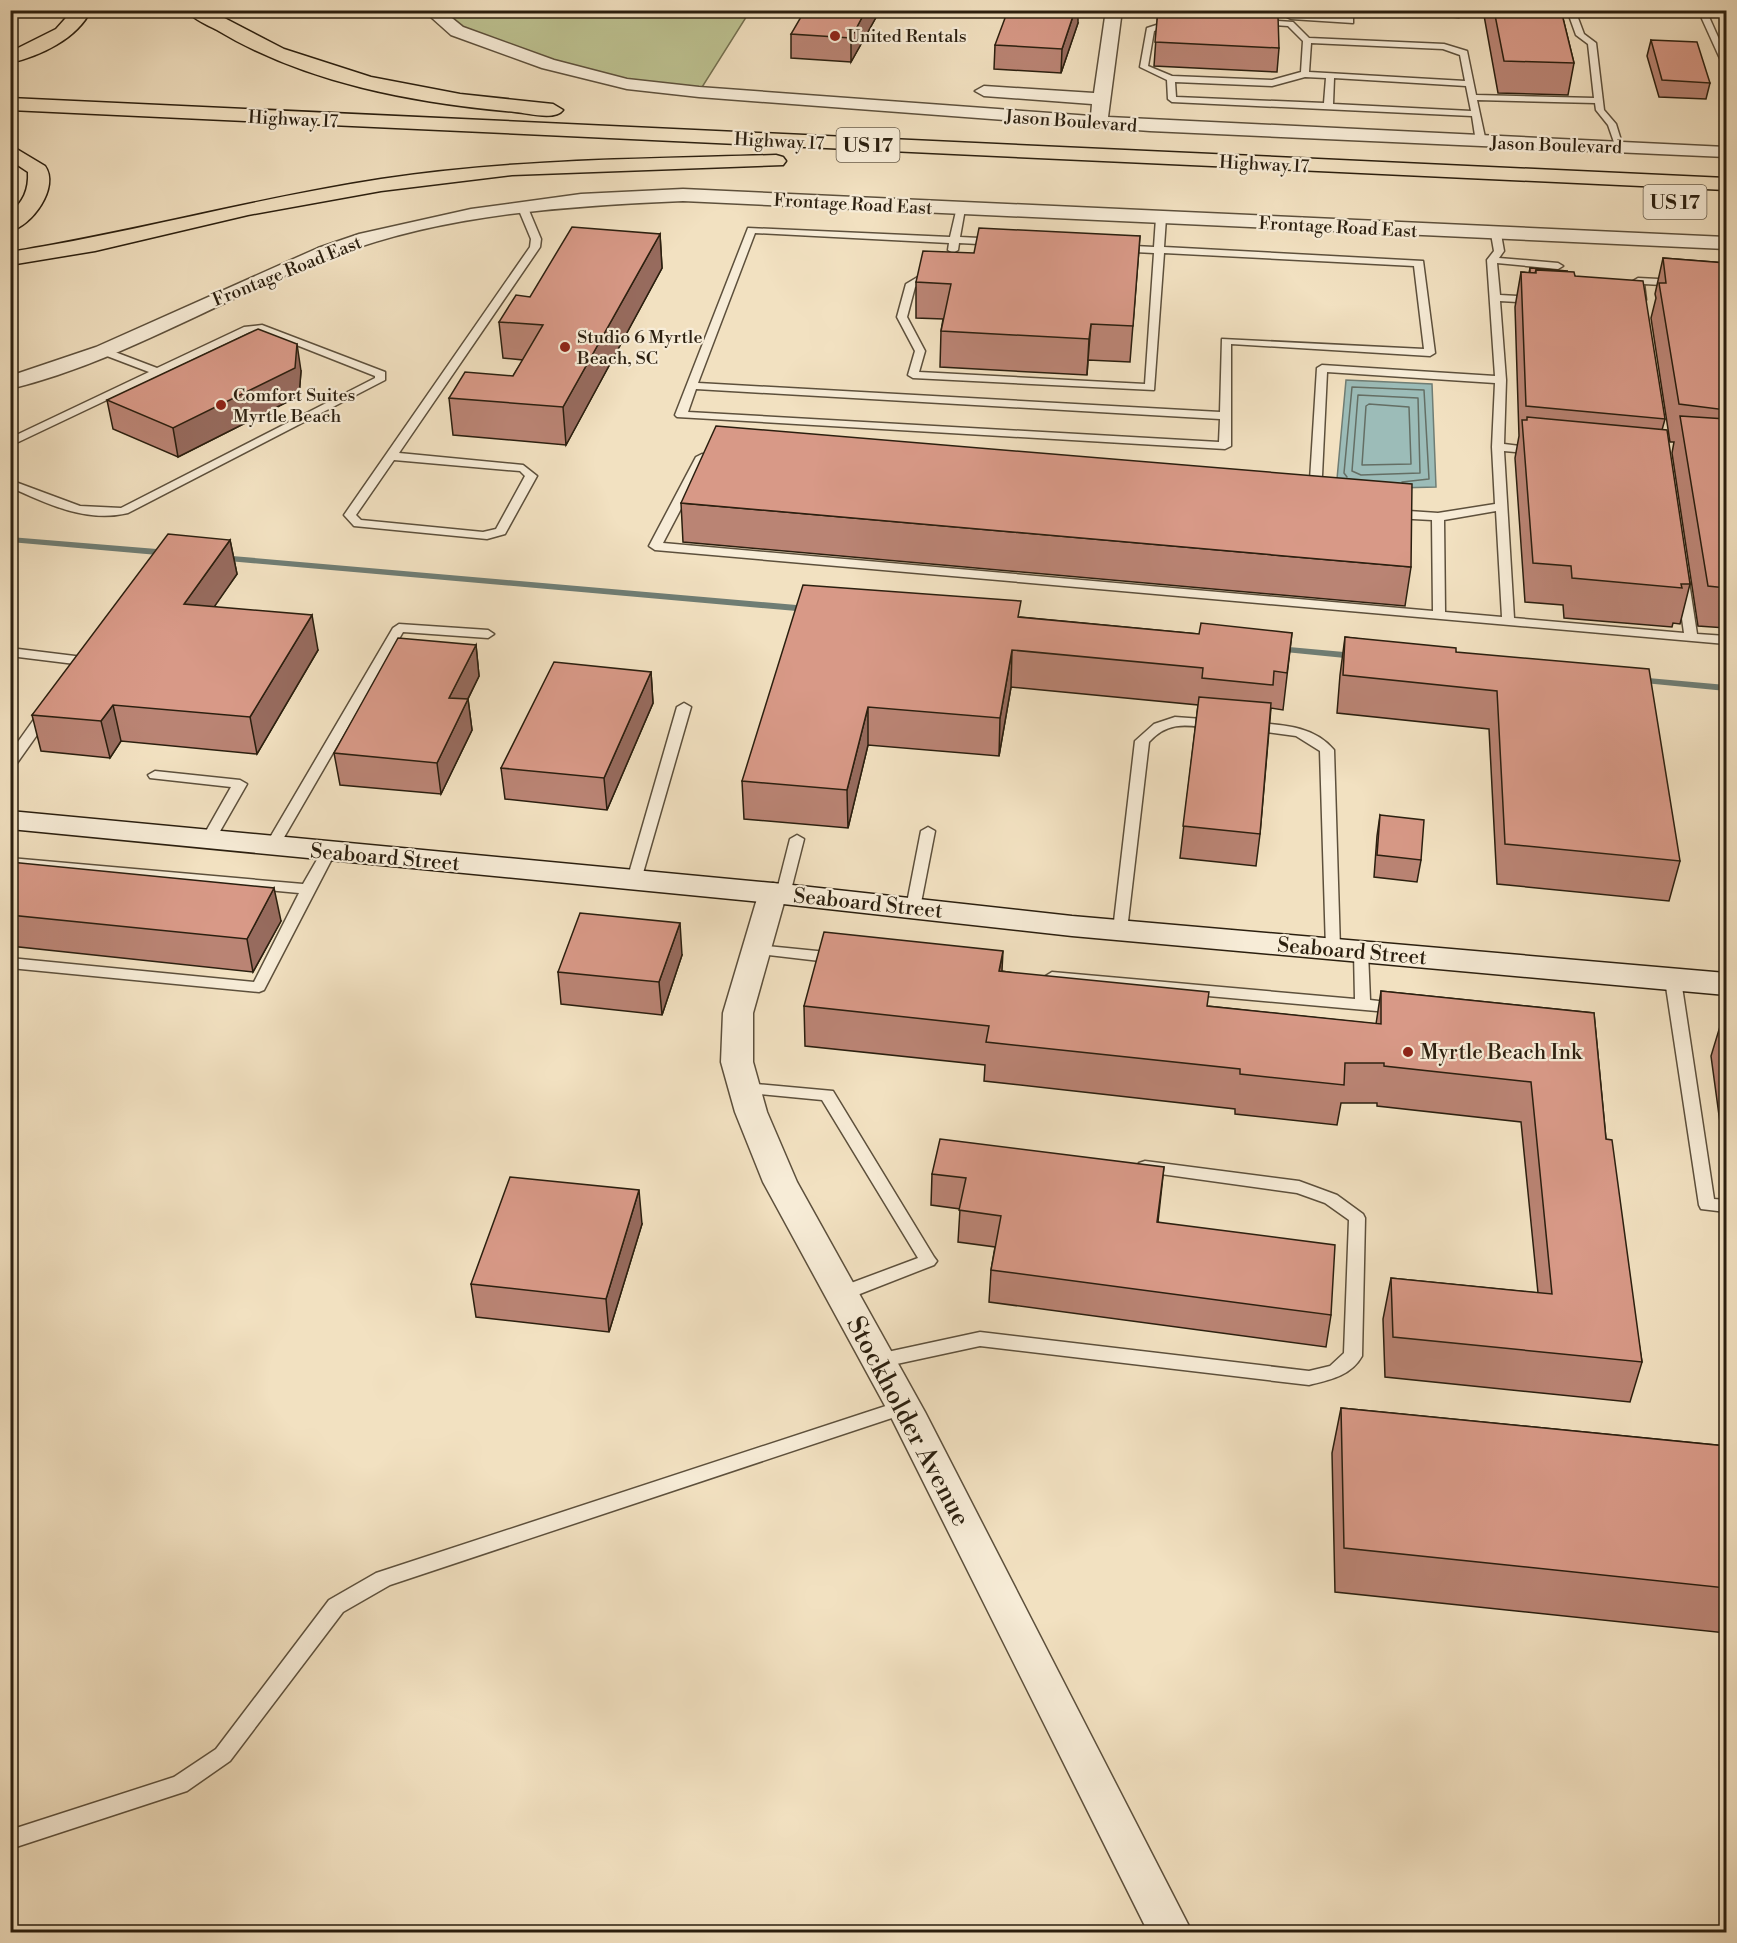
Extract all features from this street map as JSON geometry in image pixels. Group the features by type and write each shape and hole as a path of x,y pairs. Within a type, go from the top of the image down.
{"highway":[{"path":"10,58 57,36 80,17 82,10"},
{"path":"195,10 224,30 300,62 368,82 432,94 524,108 934,148"},
{"name":"Highway 17","path":"10,104 1726,184"},
{"name":"Highway 17","path":"10,259 95,245 249,209 381,184 512,169 786,161 513,149"},
{"path":"10,151 23,157 38,170 40,185 36,197 25,213 10,225"},
{"name":"US 17","path":"1623,199 1646,201"}],"street":[{"name":"Jason Boulevard","path":"431,10 457,31 548,64 627,84 907,110 1098,123 1726,152"},
{"path":"1098,123 1114,10"},
{"path":"984,91 1102,99"},
{"name":"Frontage Road East","path":"10,384 104,351 346,245 471,215 581,200 683,195 1726,243"},
{"name":"Seaboard Street","path":"10,820 778,893 1120,930 1726,984"},
{"name":"Stockholder Avenue","path":"778,893 756,950 738,1012 737,1062 744,1088 780,1182 904,1407 1170,1932"}],"lane":[{"path":"1181,10 1181,19 1150,30 1144,67 1171,78 1272,83 1305,74 1470,84"},
{"path":"1256,22 1291,17 1350,21 1349,10"},
{"path":"1378,10 1459,15 1459,10"},
{"path":"1571,10 1580,35 1592,43 1600,110 1611,124 1621,147"},
{"path":"1702,10 1726,63"},
{"path":"1291,17 1307,40 1305,74"},
{"path":"1440,36 1444,47"},
{"path":"1307,40 1444,47 1464,53 1481,142"},
{"path":"1328,106 1330,76"},
{"path":"1171,78 1172,99 1475,114"},
{"path":"1271,103 1272,83"},
{"path":"1472,96 1599,101"},
{"path":"392,456 524,468 531,476 501,531 483,536 358,524 350,515 535,247 536,239 523,208"},
{"path":"908,398 920,351 902,317 910,286 946,262 955,242 960,209"},
{"path":"1150,412 1161,218"},
{"path":"751,230 1159,252 1419,263 1430,353 1226,341 1225,446 681,415 751,230"},
{"path":"1496,234 1499,251 1492,260 1501,380 1498,447 1508,621"},
{"path":"1492,260 1558,266"},
{"path":"1639,309 1638,281 1693,284"},
{"path":"1496,298 1552,301"},
{"path":"10,443 248,329 262,328 381,374 380,380 124,511 92,514 76,511 10,483"},
{"path":"104,351 157,372"},
{"path":"182,360 189,367 189,372"},
{"path":"1325,509 1314,508 1322,368 1501,380"},
{"path":"913,375 1150,388"},
{"path":"693,386 1226,416"},
{"path":"120,390 142,393"},
{"path":"1498,447 1546,452"},
{"path":"725,459 702,457 655,546 1726,640"},
{"path":"1380,513 1438,517 1501,507"},
{"path":"1438,517 1439,615"},
{"path":"1681,567 1691,637"},
{"path":"272,846 399,628 488,634"},
{"path":"10,651 83,662"},
{"path":"10,762 57,698"},
{"path":"634,880 684,707"},
{"path":"1120,930 1142,741 1154,727 1179,720 1300,731 1318,739 1328,750 1347,950 1363,1004"},
{"path":"155,775 240,784 208,840"},
{"path":"913,908 928,831"},
{"path":"778,893 796,839"},
{"path":"10,963 259,987 328,851"},
{"path":"10,862 308,889"},
{"path":"756,950 851,959"},
{"path":"1042,976 1409,1008"},
{"path":"1673,980 1707,1204 1726,1206"},
{"path":"744,1088 827,1095 928,1261 842,1294"},
{"path":"878,1361 980,1340 1309,1378 1336,1371 1353,1356 1357,1218 1331,1198 1299,1186 1133,1166"},
{"path":"10,1840 180,1784 223,1755 336,1606 383,1579 904,1407"}],"green space":[{"path":"431,11 750,11 699,92 627,84 457,31"}],"water":[{"path":"1346,380 1432,384 1436,487 1357,489 1337,479"}],"building":[{"path":"805,10 866,10 851,38 791,34"},
{"path":"1008,10 1075,10 1062,49 995,45"},
{"path":"1158,10 1278,16 1279,48 1155,42"},
{"path":"1494,10 1561,10 1574,63 1504,61"},
{"path":"1651,40 1697,42 1710,83 1662,80"},
{"path":"572,227 660,234 563,407 449,398 465,372 513,376 543,325 499,322 516,295 530,297"},
{"path":"979,228 1140,236 1133,326 1091,324 1089,339 941,331 951,284 916,282 923,251 974,253"},
{"path":"1663,258 1726,263 1726,410 1679,404 1659,283 1666,283"},
{"path":"1530,268 1568,271 1536,270 1535,273 1530,273"},
{"path":"1536,270 1574,272 1575,276 1643,281 1665,419 1526,406 1521,272 1536,273"},
{"path":"258,329 297,344 295,368 173,428 107,400"},
{"path":"1680,416 1726,419 1726,588 1708,586"},
{"path":"1527,417 1667,430 1690,584 1681,584 1682,588 1572,578 1571,566 1533,563 1522,420 1527,420"},
{"path":"716,426 1412,484 1411,567 681,503"},
{"path":"168,534 230,540 184,604 312,615 250,717 113,705 101,721 32,715"},
{"path":"803,585 1021,601 1018,617 1199,634 1201,623 1292,633 1287,673 1274,671 1273,685 1202,678 1203,668 1012,650 1000,718 868,707 847,790 742,781"},
{"path":"1345,637 1456,648 1456,652 1649,669 1680,861 1505,844 1497,691 1343,675"},
{"path":"398,638 476,645 449,698 468,699 437,763 334,753"},
{"path":"554,662 651,672 604,778 501,768"},
{"path":"1199,697 1271,703 1260,834 1183,826"},
{"path":"1380,815 1424,820 1421,860 1377,855"},
{"path":"10,862 274,888 247,939 10,915"},
{"path":"580,913 680,923 659,982 558,972"},
{"path":"824,932 1003,951 999,971 1209,992 1207,1006 1381,1024 1381,991 1594,1013 1606,1139 1612,1140 1642,1362 1393,1337 1391,1278 1552,1294 1531,1082 1384,1066 1384,1063 1345,1063 1344,1085 1240,1074 1240,1069 986,1042 989,1026 804,1006"},
{"path":"1721,1023 1726,1024 1726,1062"},
{"path":"940,1139 1164,1167 1157,1222 1335,1245 1331,1315 991,1270 1001,1216 959,1210 966,1178 932,1174"},
{"path":"510,1177 639,1190 606,1299 471,1284"},
{"path":"1341,1408 1726,1446 1726,1588 1344,1548"}],"waterway":[{"path":"10,539 169,553"},
{"path":"220,558 808,609"},
{"path":"1278,649 1355,656"},
{"path":"1637,680 1726,688"}],"place":[{"name":"United Rentals","path":"835,36"},
{"name":"Studio 6 Myrtle Beach, SC","path":"565,347"},
{"name":"Comfort Suites Myrtle Beach","path":"221,405"},
{"name":"Myrtle Beach Ink","path":"1408,1052"}]}
